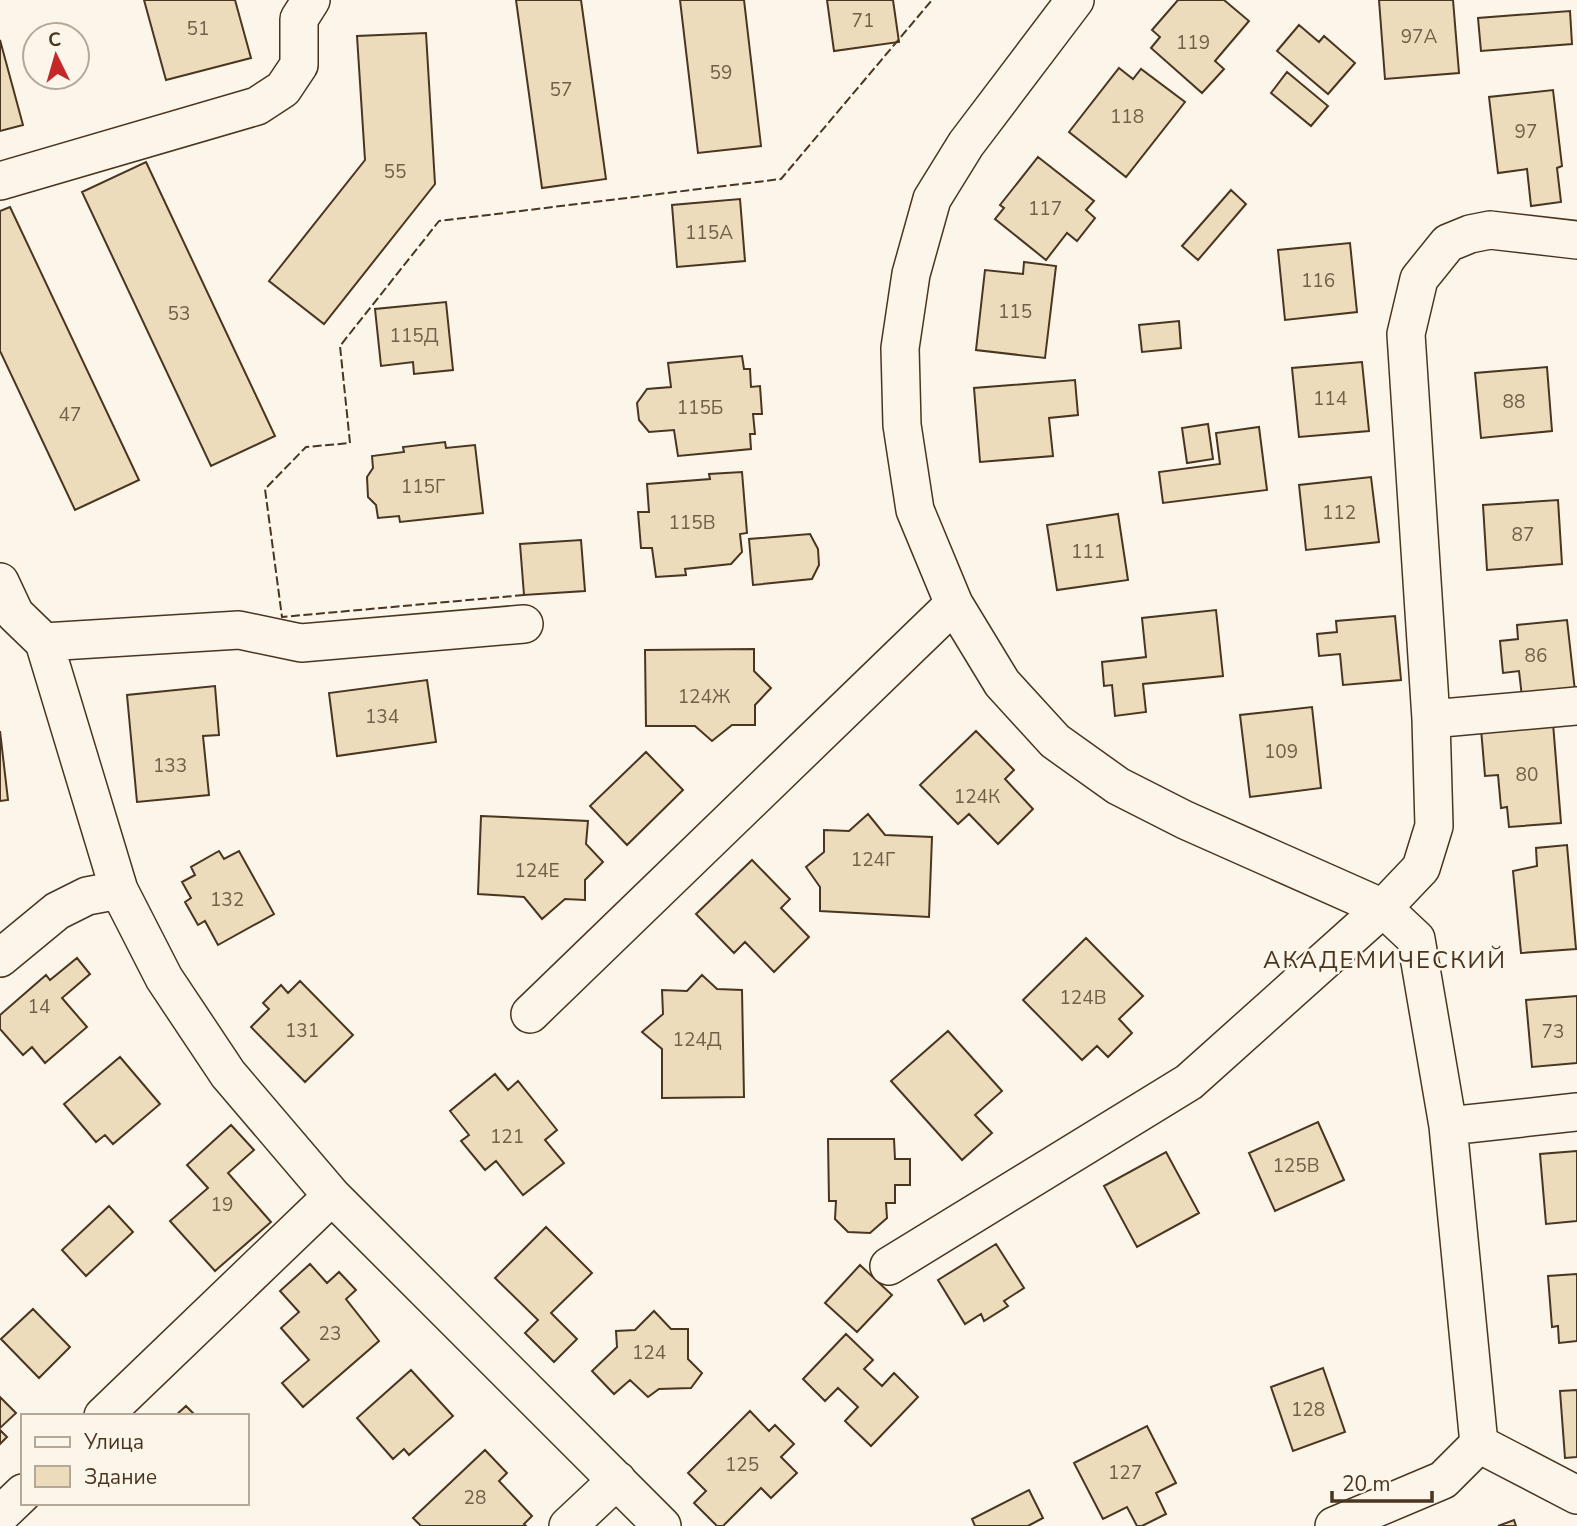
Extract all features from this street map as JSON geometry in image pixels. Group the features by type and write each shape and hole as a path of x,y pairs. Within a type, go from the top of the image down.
{"street":[{"path":"0,181 257,106 283,89 299,65 299,19 312,0"},
{"path":"1075,0 966,144 932,199 911,274 900,348 902,425 915,510 954,604 1002,683 1055,741 1118,786 1185,820 1383,908 1416,939 1448,1126 1479,1444"},
{"path":"889,1266 1189,1082 1383,908 1421,868 1434,826 1431,719 1406,334 1419,279 1448,243 1470,234 1490,230 1577,240"},
{"path":"5,604 44,642 119,890 164,978 228,1074 332,1196 662,1526"},
{"path":"530,1014 954,604"},
{"path":"44,642 239,630 301,643 524,624"},
{"path":"1431,719 1577,706"},
{"path":"0,958 57,911 87,896 119,890"},
{"path":"1448,1126 1577,1112"},
{"path":"105,1414 332,1196"},
{"path":"1479,1444 1577,1495"},
{"path":"1334,1526 1443,1480 1479,1444"},
{"path":"568,1526 617,1480"},
{"path":"0,1515 21,1495"}],"building":[{"path":"144,0 235,0 251,58 166,80"},
{"path":"516,0 581,0 606,179 542,188"},
{"path":"680,0 744,0 761,146 698,153"},
{"path":"827,0 893,0 899,42 834,51"},
{"path":"1178,0 1224,0 1249,21 1215,61 1224,69 1202,93 1151,48 1160,37 1152,30"},
{"path":"1379,0 1453,0 1459,73 1385,79"},
{"path":"1570,11 1572,44 1481,51 1478,18"},
{"path":"1299,25 1319,42 1324,36 1355,63 1328,94 1277,51"},
{"path":"426,33 435,184 324,324 269,281 365,160 357,36"},
{"path":"0,40 23,125 0,131"},
{"path":"1119,68 1133,79 1141,69 1185,102 1126,177 1069,132"},
{"path":"1287,72 1328,106 1311,126 1271,93"},
{"path":"1553,90 1562,166 1557,168 1561,202 1531,206 1527,169 1498,173 1489,97"},
{"path":"1038,157 1094,201 1086,210 1095,218 1077,241 1067,233 1046,260 995,219 1004,208 1000,205"},
{"path":"146,162 275,436 211,466 82,192"},
{"path":"1231,190 1246,204 1198,260 1182,246"},
{"path":"740,199 745,261 677,267 672,205"},
{"path":"10,207 139,480 75,510 0,351 0,211"},
{"path":"1350,243 1357,312 1285,320 1278,250"},
{"path":"1024,262 1056,266 1045,358 976,350 985,270 1023,274"},
{"path":"446,302 453,370 414,374 413,362 381,366 375,309"},
{"path":"1179,321 1181,348 1142,352 1139,325"},
{"path":"742,356 744,369 750,369 751,387 760,386 762,414 753,414 755,434 750,434 751,449 678,456 674,430 649,432 639,420 637,403 647,389 671,387 668,363"},
{"path":"1362,362 1369,431 1299,437 1292,368"},
{"path":"1547,367 1552,431 1481,438 1475,373"},
{"path":"1075,380 1078,415 1049,418 1053,456 980,462 974,388"},
{"path":"1208,424 1213,459 1187,463 1182,428"},
{"path":"1259,427 1267,490 1163,503 1159,472 1220,464 1216,433"},
{"path":"445,442 446,448 475,445 483,513 400,522 399,516 378,518 376,505 368,497 367,477 373,468 372,456 404,452 403,447"},
{"path":"742,472 747,533 740,534 742,552 731,564 685,569 686,575 656,577 652,548 641,548 638,512 649,512 647,484 710,479 709,474"},
{"path":"1371,477 1379,542 1306,550 1299,485"},
{"path":"1558,500 1562,564 1487,570 1483,505"},
{"path":"1118,514 1128,580 1057,590 1047,525"},
{"path":"810,534 818,549 819,565 812,579 753,585 749,539"},
{"path":"581,540 585,591 524,595 520,544"},
{"path":"1216,610 1223,676 1143,684 1146,712 1115,716 1112,685 1104,686 1102,662 1146,657 1142,618"},
{"path":"1395,616 1401,680 1343,685 1340,654 1319,656 1317,634 1337,632 1336,621"},
{"path":"1567,620 1575,691 1522,697 1519,671 1503,673 1500,641 1518,639 1517,625"},
{"path":"754,649 754,671 771,688 755,705 755,725 732,725 712,741 695,726 646,726 645,650"},
{"path":"427,680 436,742 337,756 329,693"},
{"path":"215,686 219,735 203,736 209,795 137,802 127,695"},
{"path":"1312,707 1321,788 1250,797 1240,715"},
{"path":"1553,723 1561,823 1509,827 1507,807 1501,808 1498,775 1485,776 1481,729"},
{"path":"0,731 8,800 0,801"},
{"path":"976,731 1014,770 1005,779 1033,809 998,844 969,814 958,824 920,785"},
{"path":"646,752 683,790 627,845 590,806"},
{"path":"868,814 885,835 932,837 929,917 820,911 820,887 806,867 824,852 824,830 849,831"},
{"path":"481,816 588,821 586,844 603,862 585,880 585,900 565,899 542,919 524,897 478,894"},
{"path":"1567,845 1576,949 1521,953 1513,871 1537,866 1536,848"},
{"path":"219,851 224,859 239,851 274,914 218,945 205,921 198,925 185,902 191,898 182,882 195,875 191,867"},
{"path":"752,860 790,899 781,908 809,937 774,972 745,942 734,953 696,914"},
{"path":"1086,938 1143,996 1119,1019 1132,1033 1108,1057 1097,1046 1082,1060 1023,1000"},
{"path":"77,958 90,974 62,998 87,1027 45,1063 32,1047 23,1055 0,1029 0,1015 46,975 50,980"},
{"path":"702,975 717,989 742,990 744,1097 662,1098 662,1049 642,1032 663,1014 662,990 687,991"},
{"path":"300,981 353,1035 305,1082 251,1027 269,1009 263,1003 281,985 288,993"},
{"path":"1577,996 1577,1063 1532,1067 1526,1000"},
{"path":"948,1031 1002,1091 975,1115 992,1133 962,1160 891,1081"},
{"path":"120,1057 160,1104 113,1144 105,1135 96,1142 64,1104"},
{"path":"495,1074 508,1090 518,1081 557,1130 545,1140 564,1163 523,1195 496,1161 485,1170 461,1141 469,1135 450,1111"},
{"path":"1318,1122 1344,1180 1275,1211 1249,1153"},
{"path":"231,1125 254,1150 228,1173 271,1222 215,1271 170,1221 208,1188 187,1165"},
{"path":"828,1139 894,1139 895,1159 910,1159 910,1185 895,1185 895,1203 886,1203 887,1218 870,1233 848,1232 835,1219 836,1201 829,1201"},
{"path":"1577,1151 1577,1221 1546,1224 1540,1154"},
{"path":"1166,1152 1199,1213 1137,1247 1104,1186"},
{"path":"109,1206 133,1232 86,1276 62,1250"},
{"path":"546,1227 592,1273 551,1313 577,1339 554,1362 525,1333 538,1320 495,1278"},
{"path":"996,1244 1024,1288 1004,1301 1008,1306 984,1321 981,1314 965,1324 938,1280"},
{"path":"310,1264 327,1283 339,1272 356,1290 346,1299 379,1341 303,1407 282,1383 309,1360 281,1328 299,1312 280,1291"},
{"path":"860,1265 892,1295 857,1332 825,1303"},
{"path":"1577,1274 1577,1341 1559,1343 1558,1326 1552,1327 1548,1276"},
{"path":"33,1309 70,1347 39,1378 1,1339"},
{"path":"654,1311 671,1329 688,1329 688,1359 702,1373 691,1388 659,1389 648,1397 630,1380 614,1394 592,1371 617,1347 616,1331 635,1330"},
{"path":"846,1334 873,1360 864,1369 882,1386 894,1373 918,1397 871,1446 845,1421 858,1407 838,1388 825,1401 803,1379"},
{"path":"1323,1368 1345,1432 1293,1451 1271,1387"},
{"path":"411,1370 453,1416 409,1455 404,1449 393,1459 357,1418"},
{"path":"1577,1390 1577,1457 1565,1458 1560,1391"},
{"path":"0,1397 16,1413 0,1428"},
{"path":"186,1406 194,1414 177,1414"},
{"path":"750,1411 769,1431 775,1425 794,1444 781,1457 797,1473 771,1498 761,1488 723,1526 717,1526 694,1503 706,1491 688,1473"},
{"path":"1147,1426 1176,1483 1156,1493 1166,1514 1137,1526 1127,1507 1103,1519 1074,1463"},
{"path":"0,1430 7,1437 0,1444"},
{"path":"485,1450 507,1473 499,1481 532,1516 524,1524 526,1526 421,1526 413,1518"},
{"path":"1029,1490 1043,1518 1028,1526 975,1526 972,1519"},
{"path":"1514,1520 1516,1526 1498,1526"}],"fence":[{"path":"524,595 282,617 265,489 306,447 350,443 340,346 439,221 781,179 932,0"}],"district":[{"name":"АКАДЕМИЧЕСКИЙ","path":"1385,960"}]}
